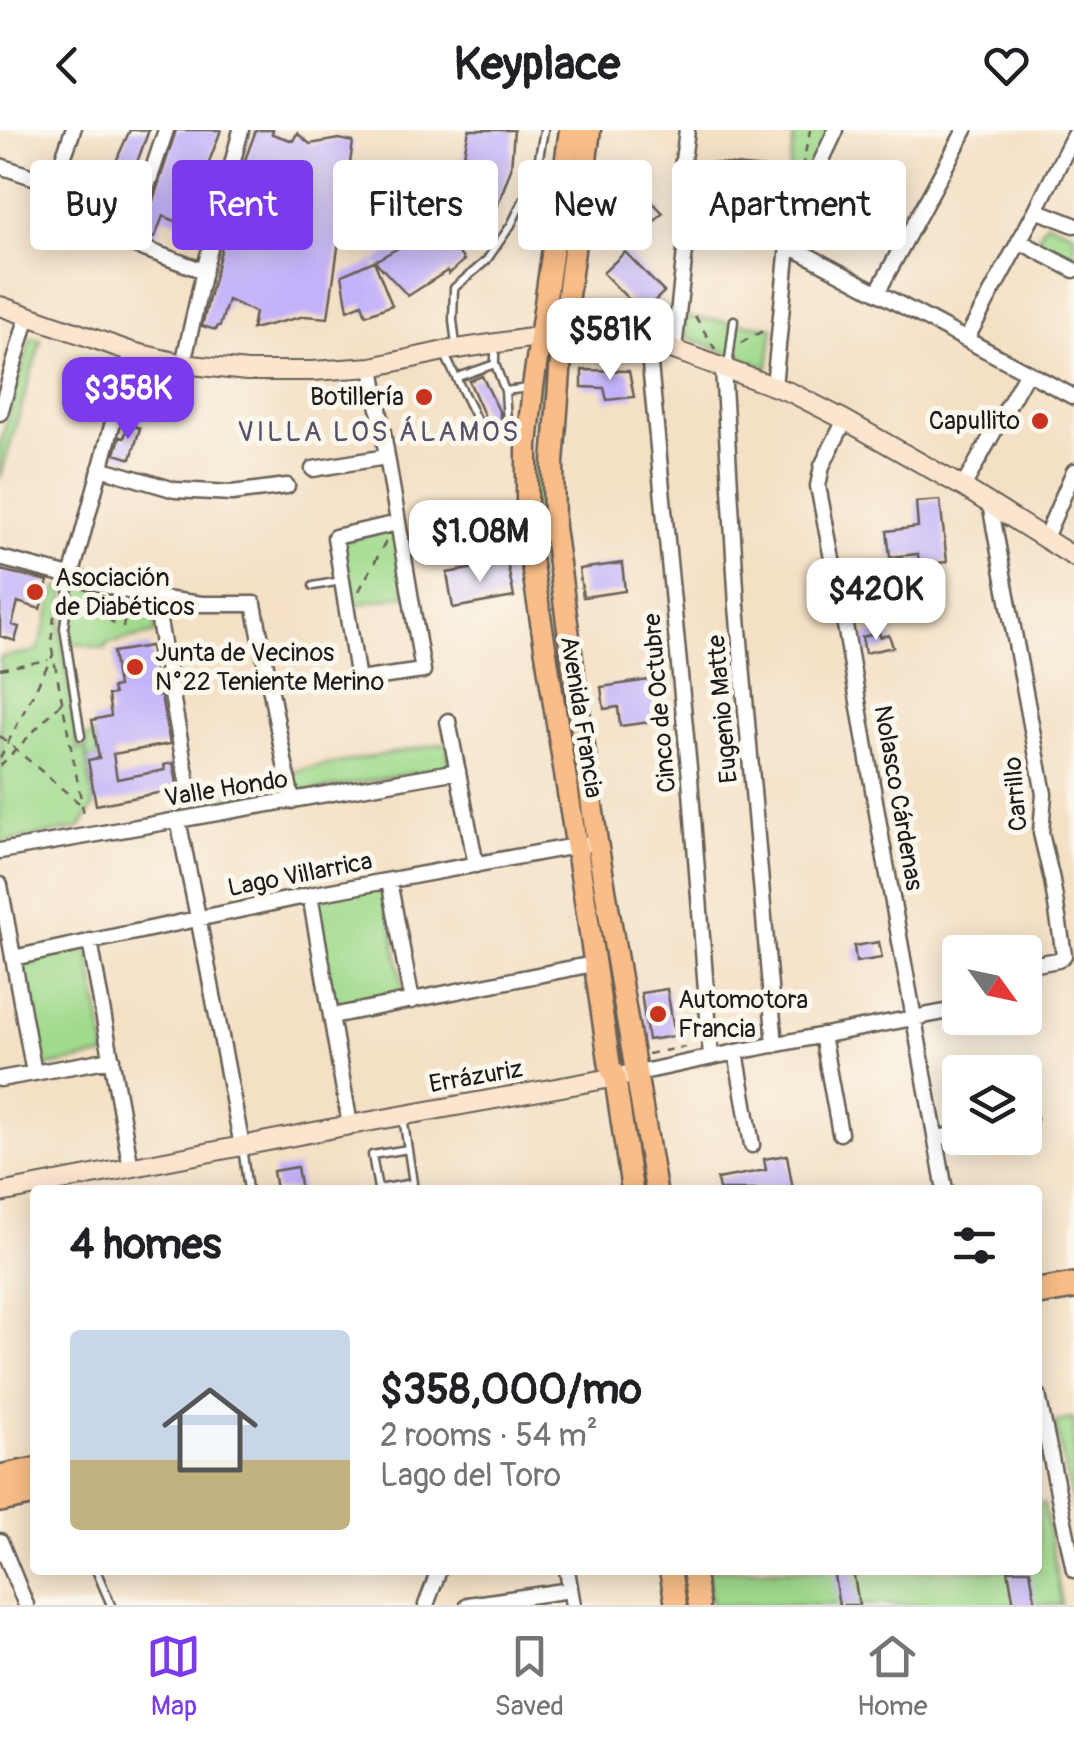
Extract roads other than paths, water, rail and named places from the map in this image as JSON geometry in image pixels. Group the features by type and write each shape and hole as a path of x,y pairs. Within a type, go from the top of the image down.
{"highway":[{"path":"1042,1291 1074,1286"},
{"path":"1042,1306 1074,1300"},
{"path":"0,1478 30,1472"},
{"path":"0,1498 30,1493"}],"main road":[{"name":"Avenida Francia","path":"570,130 576,159 553,463 554,526 586,844 587,913 593,964 632,1185"},
{"name":"Avenida Francia","path":"590,130 576,159 540,335 527,446 527,530 586,844 638,1073 655,1185"},
{"path":"0,306 132,352 183,364 247,372 372,366 563,333 596,334 674,350 723,363 845,420 1074,557"},
{"path":"587,913 599,924 617,968"},
{"name":"Errázuriz","path":"58,1185 242,1146 638,1073"},
{"name":"Errázuriz","path":"0,1193 30,1189"},
{"path":"671,1575 676,1605"},
{"path":"694,1575 699,1605"}],"street":[{"path":"0,166 54,184 73,130"},
{"path":"166,130 128,244 204,272"},
{"path":"183,364 241,130"},
{"path":"683,160 687,130"},
{"path":"818,160 836,130"},
{"path":"878,292 965,130"},
{"path":"966,338 1074,135"},
{"path":"1036,210 1074,225"},
{"path":"1019,241 1074,270"},
{"path":"674,350 685,250"},
{"path":"774,386 788,250"},
{"path":"798,250 1074,397"},
{"path":"0,413 28,316"},
{"name":"Cinco de Octubre","path":"648,344 690,778 712,1057"},
{"path":"71,577 132,352"},
{"name":"Eugenio Matte","path":"723,363 737,606 775,1045"},
{"path":"372,366 386,457 398,522 422,671 358,680 335,536 398,522"},
{"path":"963,488 1027,372"},
{"name":"Nolasco Cárdenas","path":"845,420 822,466 818,486 944,1185"},
{"path":"313,469 386,457"},
{"path":"100,468 174,490 232,493 286,486"},
{"path":"1045,538 1074,471"},
{"name":"Carrillo","path":"990,504 1044,794 1042,833 1064,956 1042,963"},
{"path":"0,558 155,598 202,604 254,604 292,801"},
{"path":"155,598 188,786"},
{"path":"448,721 476,865"},
{"name":"Valle Hondo","path":"0,851 458,771"},
{"path":"178,820 242,1146"},
{"name":"Lago Villarrica","path":"13,958 310,894 586,844"},
{"path":"389,881 412,1001"},
{"path":"0,885 34,1073"},
{"path":"310,894 350,1126"},
{"path":"90,941 131,1168"},
{"path":"332,1016 593,964"},
{"name":"Errázuriz","path":"638,1073 942,1012"},
{"path":"822,1035 840,1133"},
{"path":"736,1052 752,1146"},
{"path":"0,1079 112,1059"},
{"path":"937,1138 942,1137"},
{"path":"1042,1437 1045,1468 1074,1570"},
{"path":"0,1541 26,1605"},
{"path":"426,1605 437,1575"},
{"path":"468,1605 572,1597"}],"lane":[{"path":"482,431 450,350 454,288 486,261 511,225 536,174 544,130"},
{"path":"723,363 730,348 734,320"},
{"path":"496,343 495,364 505,391 508,437 527,446"},
{"path":"458,377 495,364"},
{"path":"505,391 532,387"},
{"path":"71,577 64,628 82,736"},
{"path":"313,586 342,581"},
{"path":"403,1116 413,1184 406,1185"},
{"path":"242,1146 247,1185"},
{"path":"377,1185 372,1154 408,1149"},
{"path":"98,1575 111,1605"}],"place":[{"name":"Botillería","path":"424,397"},
{"name":"Capullito","path":"1040,421"},
{"name":"Asociación de Diabéticos","path":"35,592"},
{"name":"Junta de Vecinos N°22 Teniente Merino","path":"135,667"},
{"name":"Automotora Francia","path":"658,1014"}],"district":[{"name":"VILLA LOS ÁLAMOS","path":"379,432"}]}
